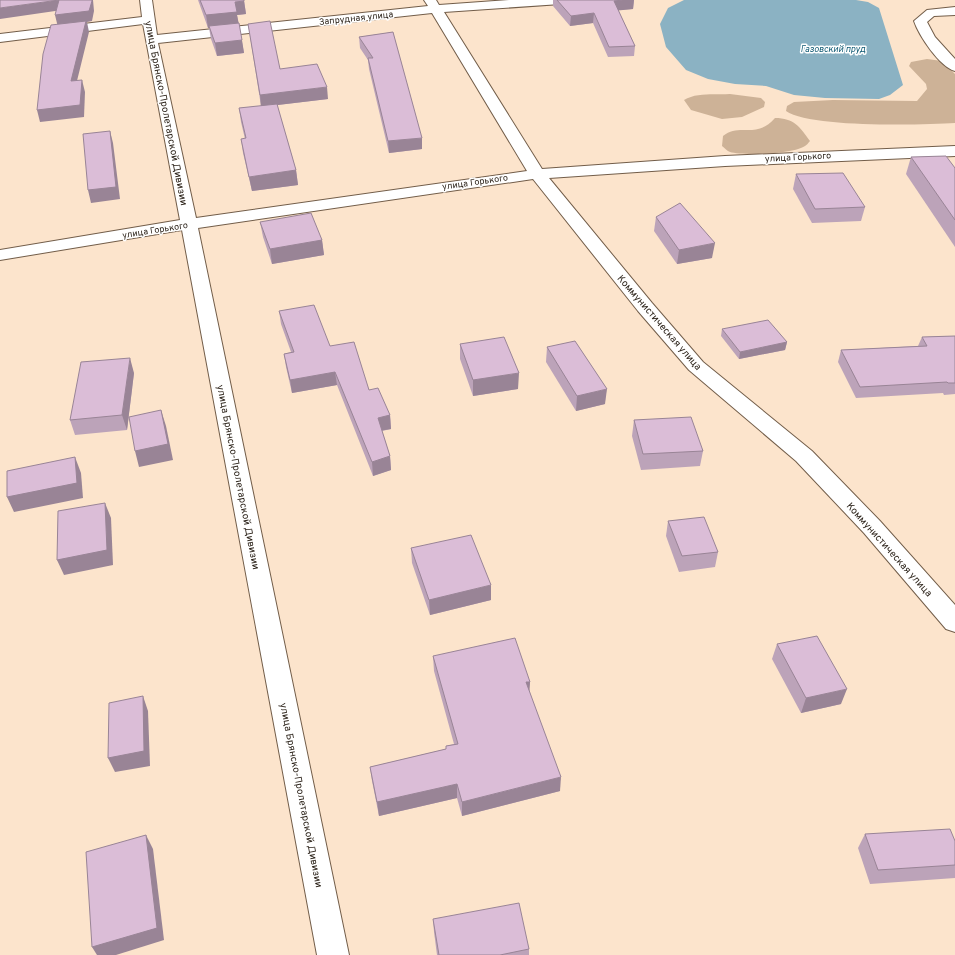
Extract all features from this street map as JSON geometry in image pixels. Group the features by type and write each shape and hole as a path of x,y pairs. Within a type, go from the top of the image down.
{"street":[{"name":"Запрудная улица","path":"0,38 148,20 432,5 561,0"},
{"name":"Коммунистическая улица","path":"432,5 537,174 645,307 696,366 804,456 872,527 955,622"},
{"path":"955,11 931,13 920,21 922,29 931,41 955,67"},
{"name":"улица Брянско-Пролетарской Дивизии","path":"148,20 333,955"},
{"name":"улица Горького","path":"0,255 189,224 537,174 717,161 955,150"}],"shaded area":[{"path":"927,59 942,61 955,74 955,123 893,125 841,123 799,116 786,111 787,106 794,102 833,100 917,101 927,89 926,84 909,66 911,62"},
{"path":"706,94 730,94 761,98 765,102 764,107 742,117 722,119 691,110 684,100 689,97"},
{"path":"775,118 782,118 796,124 810,141 806,146 799,149 768,154 729,152 722,146 723,136 729,132 736,130 755,130 768,125"}],"water":[{"name":"Газовский пруд","path":"684,0 856,0 868,2 879,8 903,85 890,95 879,99 825,98 794,95 766,86 735,84 708,79 686,70 666,47 660,24 668,8"}],"building":[{"path":"0,0 59,0 0,8"},
{"path":"59,0 92,1 89,11 55,15"},
{"path":"200,0 244,1 235,2 237,12 206,15"},
{"path":"557,0 623,0 614,1 635,46 609,47 594,13 571,16"},
{"path":"86,21 71,81 82,80 80,105 37,110 43,54 51,25"},
{"path":"270,21 280,69 317,64 327,87 260,95 248,24"},
{"path":"239,23 242,40 215,43 209,26"},
{"path":"393,32 422,138 388,141 368,58 373,58 359,37"},
{"path":"277,104 296,170 249,177 241,139 246,138 239,108"},
{"path":"110,131 116,187 88,190 83,134"},
{"path":"946,156 955,168 955,220 911,157"},
{"path":"843,173 865,207 815,209 796,174"},
{"path":"680,203 715,243 679,250 656,217"},
{"path":"311,213 322,240 270,249 260,222"},
{"path":"314,305 330,346 354,342 369,390 378,388 390,415 378,418 390,456 372,462 335,372 290,380 284,354 294,352 279,311"},
{"path":"768,320 787,342 740,352 722,329"},
{"path":"955,336 955,383 947,382 860,387 841,350 927,346 922,337"},
{"path":"504,337 519,373 473,380 460,344"},
{"path":"575,341 607,389 577,396 547,347"},
{"path":"130,358 122,415 70,420 81,362"},
{"path":"161,410 168,444 135,451 129,417"},
{"path":"691,417 703,451 643,454 634,420"},
{"path":"75,457 77,483 7,497 7,471"},
{"path":"105,503 107,550 57,560 58,511"},
{"path":"704,517 718,552 682,556 668,521"},
{"path":"471,535 491,585 429,600 411,548"},
{"path":"817,636 847,689 806,698 777,644"},
{"path":"515,638 530,682 526,682 561,777 462,802 457,784 377,802 370,767 446,749 446,746 458,744 433,656"},
{"path":"143,696 144,751 108,758 109,703"},
{"path":"950,829 955,841 955,865 878,870 865,834"},
{"path":"146,835 157,928 92,947 86,852"},
{"path":"519,903 529,949 500,955 439,955 433,919"}]}
